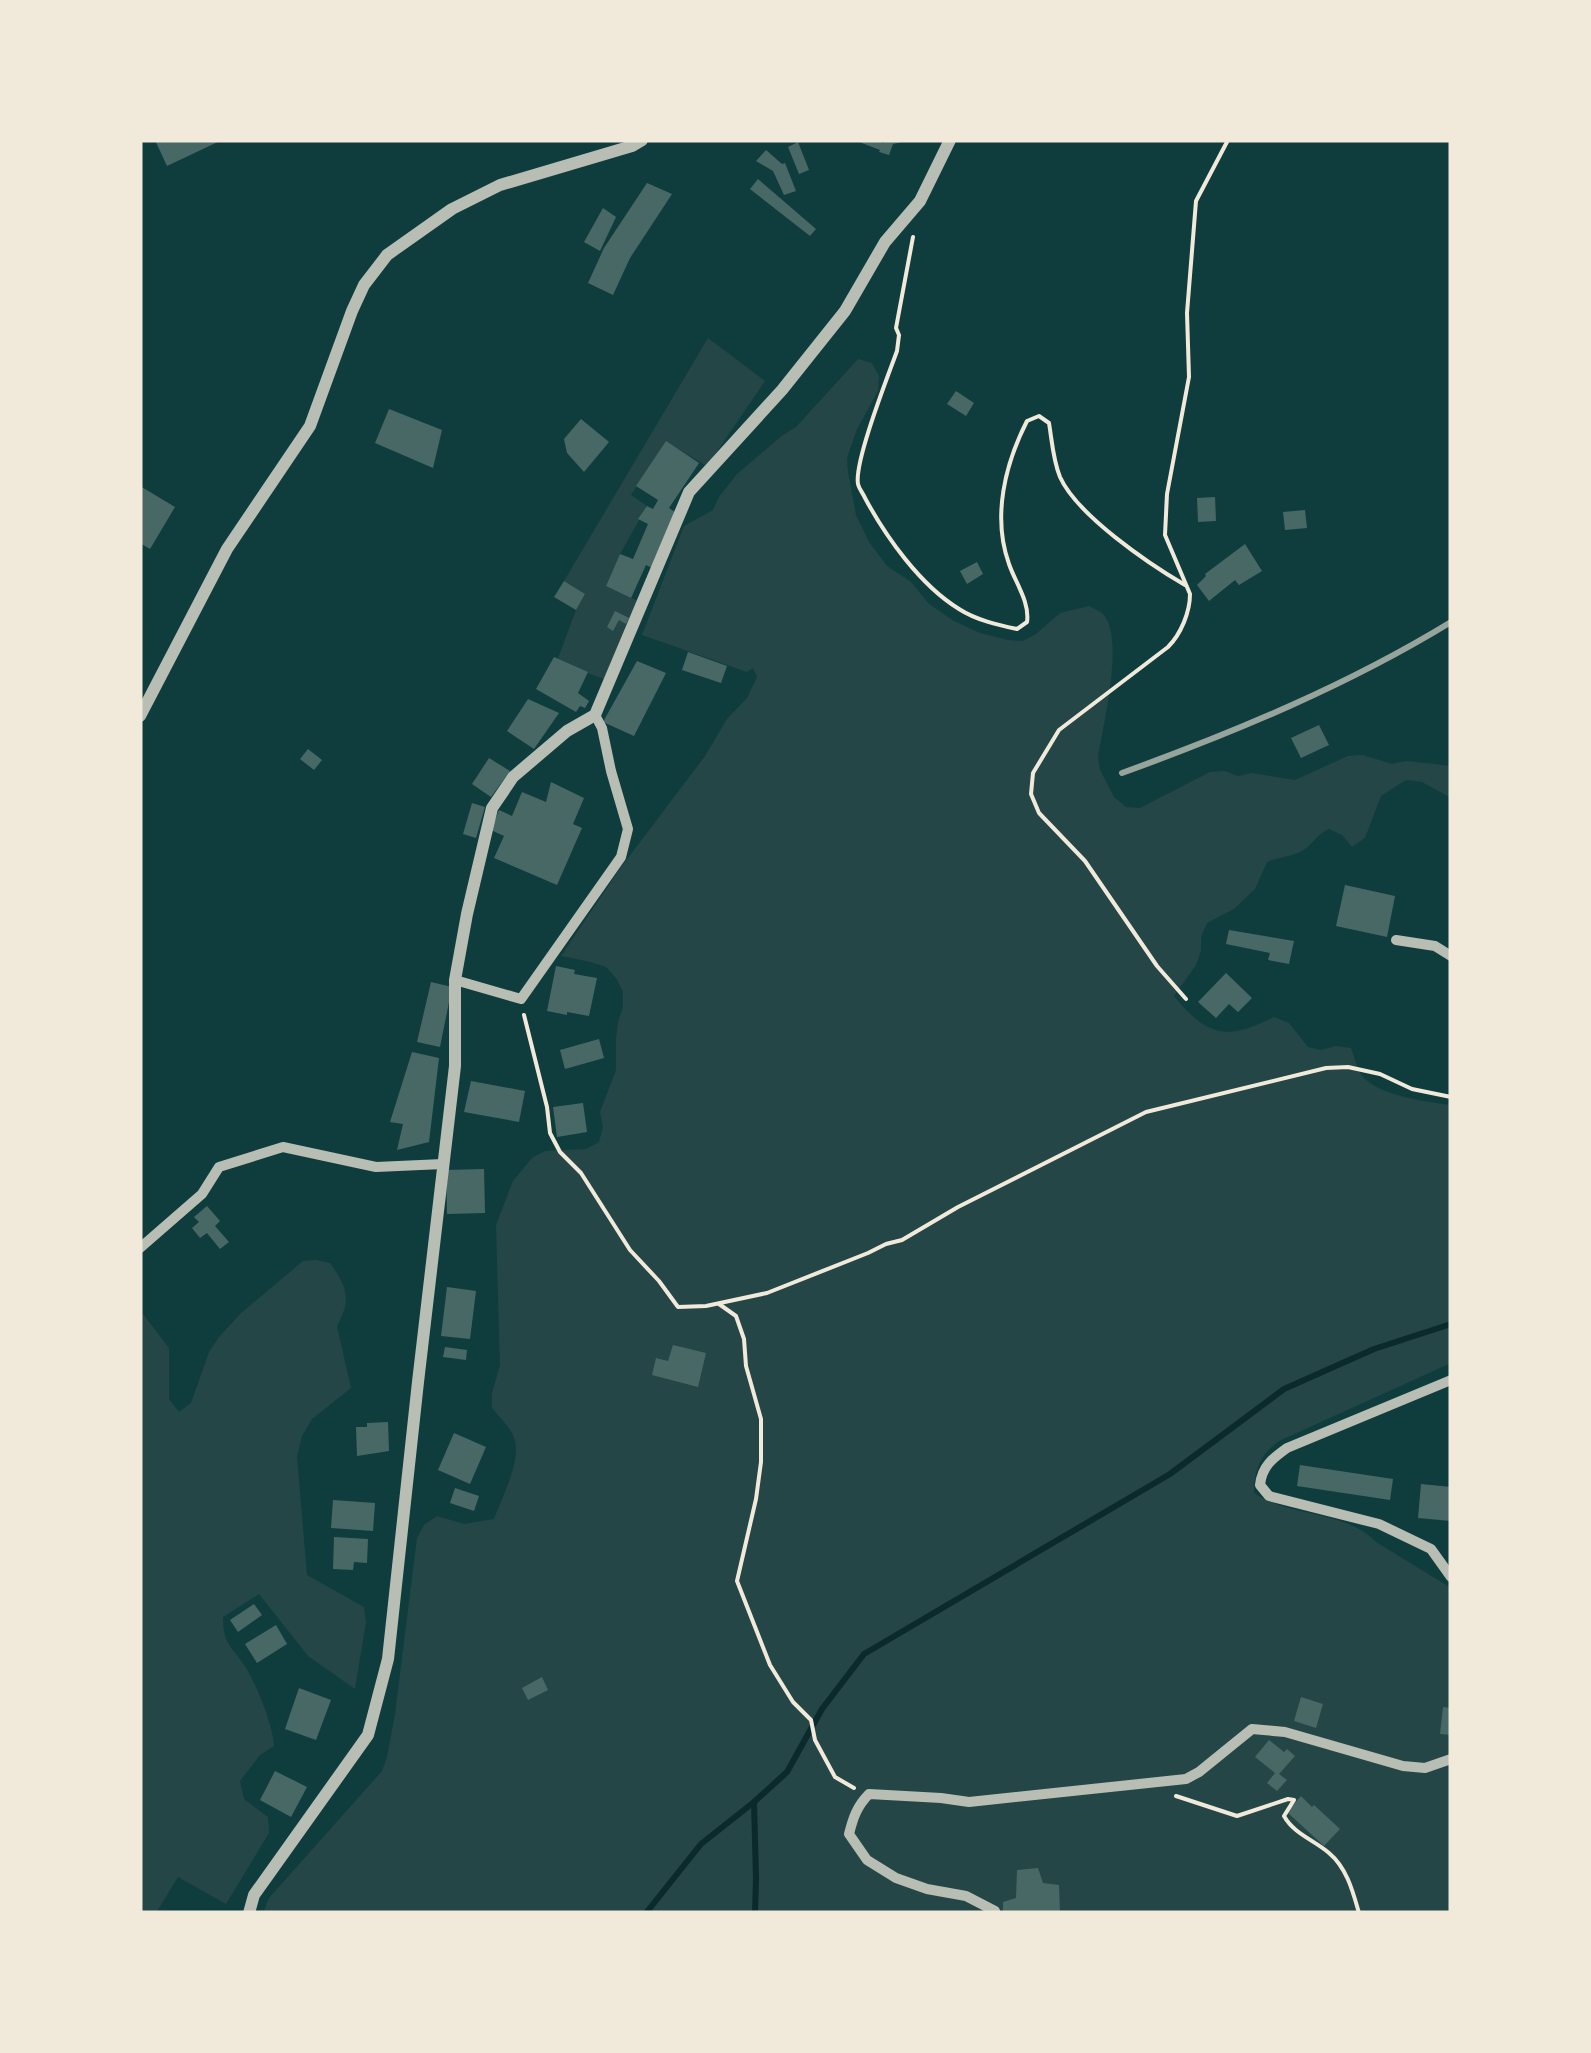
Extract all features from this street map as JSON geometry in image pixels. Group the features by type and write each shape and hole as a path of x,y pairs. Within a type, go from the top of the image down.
{"street":[{"path":"140,716 228,548 310,426 352,311 364,285 386,255 452,209 500,185 642,140"},
{"path":"249,1913 254,1895 368,1735 388,1659 455,1066 455,980 492,808 513,777 567,732 595,715 689,492 782,390 845,311 884,242 920,201 950,140"},
{"path":"455,980 520,999 621,857 628,829 602,728 595,715"},
{"path":"1396,940 1434,946 1451,956"},
{"path":"140,1248 202,1194 219,1167 283,1146 376,1166 443,1164"},
{"path":"1451,1380 1287,1448 1265,1467 1260,1485 1268,1496 1378,1524 1431,1549 1451,1577"},
{"path":"995,1911 966,1896 896,1878 868,1860 849,1834 860,1803 869,1794 969,1802 1186,1779 1252,1729 1285,1732 1404,1766 1425,1768 1451,1759"}],"path":[{"path":"1186,999 1157,966 1085,861 1039,813 1031,794 1033,773 1059,730 1177,638 1190,603 1190,594 1165,534 1167,494 1189,378 1188,313 1196,201 1228,140"},
{"path":"914,237 896,328 897,351 864,449 858,484 897,548 930,586 960,610 1017,629 1027,622 1029,612 1000,529 1001,510 1003,489 1022,432 1027,420 1038,416 1049,423 1055,460 1070,493 1109,532 1185,584"},
{"path":"520,999 550,1133 560,1152 581,1173 630,1250 678,1307 718,1304 767,1293 902,1240 958,1207 1146,1112 1326,1068 1348,1067 1380,1074 1412,1089 1451,1097"},
{"path":"718,1304 736,1316 761,1419 761,1462 737,1581 770,1665 793,1702 811,1720 815,1740 835,1777 869,1794"},
{"path":"1152,1784 1167,1793 1237,1816 1294,1800 1284,1816 1289,1825 1331,1854 1344,1869 1359,1913"}],"shaded area":[{"path":"708,338 765,381 707,466 666,442 631,495 647,506 606,586 638,601 606,680 557,661 585,594 564,581"},
{"path":"858,359 872,363 879,376 878,391 857,429 847,458 856,515 869,542 887,566 911,582 929,604 980,633 1023,641 1060,613 1089,606 1103,614 1112,642 1112,662 1098,757 1114,797 1126,807 1140,808 1210,772 1295,780 1348,756 1363,755 1392,764 1406,761 1451,766 1451,798 1422,782 1406,780 1381,796 1365,838 1352,847 1342,835 1329,829 1302,851 1267,862 1255,889 1234,909 1207,923 1196,965 1174,996 1197,1020 1220,1031 1244,1029 1274,1017 1289,1023 1308,1047 1351,1048 1362,1075 1382,1089 1451,1105 1451,1363 1279,1441 1259,1463 1254,1493 1284,1507 1349,1524 1451,1588 1451,1913 263,1913 269,1898 382,1771 395,1714 417,1538 424,1525 437,1516 464,1524 494,1519 513,1469 513,1436 492,1408 500,1365 496,1225 513,1181 532,1158 545,1151 586,1149 599,1142 603,1127 600,1112 616,1070 616,1038 623,1007 623,992 606,967 561,956 619,870 705,756 727,719 747,698 757,677 753,668 747,672 642,635 684,526 713,510 737,474 796,427"},
{"path":"303,1261 330,1263 346,1293 337,1326 351,1388 312,1419 302,1436 297,1457 307,1575 364,1607 366,1622 355,1689 308,1656 259,1594 223,1617 227,1640 255,1685 273,1737 274,1746 260,1755 240,1781 244,1799 268,1817 269,1833 226,1904 178,1877 156,1913 140,1913 140,1310 169,1348 169,1399 179,1412 191,1403 209,1352 219,1337"}],"building":[{"path":"155,140 222,140 167,166"},
{"path":"854,140 902,142 893,144 889,155"},
{"path":"798,142 809,170 799,174 788,147"},
{"path":"766,150 785,163 796,191 784,195 773,171 756,161"},
{"path":"758,179 816,229 810,236 750,189"},
{"path":"647,183 672,194 630,258 613,295 588,283 604,248"},
{"path":"603,208 616,217 600,251 584,242"},
{"path":"956,391 974,403 966,416 947,404"},
{"path":"389,409 442,430 433,468 375,443"},
{"path":"581,419 609,442 584,472 567,453 564,439"},
{"path":"666,441 699,463 669,508 675,512 652,568 646,565 631,598 606,586 620,554 633,559 648,524 638,519 647,506 653,509 658,500 636,486"},
{"path":"140,486 175,507 150,549 140,543"},
{"path":"1215,497 1216,521 1198,522 1197,498"},
{"path":"1305,510 1307,528 1285,530 1283,512"},
{"path":"1245,544 1262,571 1239,585 1235,580 1209,601 1197,585 1205,574"},
{"path":"977,562 983,574 967,584 960,571"},
{"path":"564,581 585,594 576,610 554,597"},
{"path":"615,611 629,618 626,624 619,620 613,631 607,627"},
{"path":"688,652 727,666 721,683 682,670"},
{"path":"554,657 588,672 578,693 589,701 585,708 580,706 576,712 536,689"},
{"path":"637,661 666,673 634,736 603,722"},
{"path":"528,699 559,713 534,749 507,731"},
{"path":"1319,725 1329,745 1301,758 1291,738"},
{"path":"308,749 322,760 314,770 300,759"},
{"path":"489,758 510,771 491,797 472,784"},
{"path":"551,782 584,798 573,824 582,828 557,885 494,858 504,836 491,830 499,810 512,816 522,792 546,802"},
{"path":"472,803 485,807 476,838 463,834"},
{"path":"1345,885 1395,896 1387,937 1336,926"},
{"path":"1229,930 1294,941 1289,964 1268,960 1270,953 1226,944"},
{"path":"556,966 597,978 589,1016 547,1011"},
{"path":"1226,973 1252,998 1238,1012 1229,1004 1216,1018 1198,1002"},
{"path":"431,982 452,987 440,1047 417,1042"},
{"path":"599,1039 604,1058 565,1069 560,1050"},
{"path":"412,1052 439,1058 429,1142 397,1150 403,1124 390,1122"},
{"path":"471,1081 525,1091 519,1122 464,1112"},
{"path":"583,1103 587,1132 557,1137 553,1107"},
{"path":"484,1169 485,1213 447,1214 446,1170"},
{"path":"207,1206 220,1221 215,1226 229,1242 220,1249 207,1233 200,1238 192,1228 199,1222 194,1217"},
{"path":"447,1287 476,1291 470,1339 441,1336"},
{"path":"673,1345 706,1353 698,1387 652,1375 656,1358 668,1361"},
{"path":"445,1347 467,1350 466,1360 443,1357"},
{"path":"388,1422 389,1451 357,1456 356,1427"},
{"path":"454,1433 486,1447 470,1484 438,1470"},
{"path":"1300,1465 1393,1479 1390,1500 1297,1486"},
{"path":"1421,1484 1451,1487 1451,1521 1418,1518"},
{"path":"455,1488 479,1496 474,1511 450,1503"},
{"path":"333,1500 375,1503 373,1531 331,1528"},
{"path":"334,1537 368,1539 367,1563 354,1562 353,1570 333,1569"},
{"path":"254,1604 262,1615 238,1632 230,1620"},
{"path":"276,1625 287,1644 257,1663 245,1644"},
{"path":"542,1677 548,1690 528,1700 522,1688"},
{"path":"299,1688 331,1700 316,1740 285,1729"},
{"path":"1301,1697 1323,1704 1316,1728 1294,1721"},
{"path":"1443,1707 1451,1708 1451,1735 1440,1734"},
{"path":"1269,1740 1295,1756 1279,1774 1287,1780 1277,1791 1267,1783 1275,1773 1255,1757"},
{"path":"275,1771 307,1787 291,1817 260,1800"},
{"path":"1301,1796 1340,1829 1324,1846 1287,1812"},
{"path":"1038,1868 1043,1883 1059,1885 1060,1913 1003,1913 1003,1902 1016,1898 1017,1870"}],"waterway":[{"path":"646,1913 701,1844 787,1772 822,1709 864,1654 1170,1474 1284,1389 1374,1349 1451,1324"},
{"path":"754,1802 755,1913"}],"railway":[{"path":"1122,773 1290,706 1451,622"}]}
